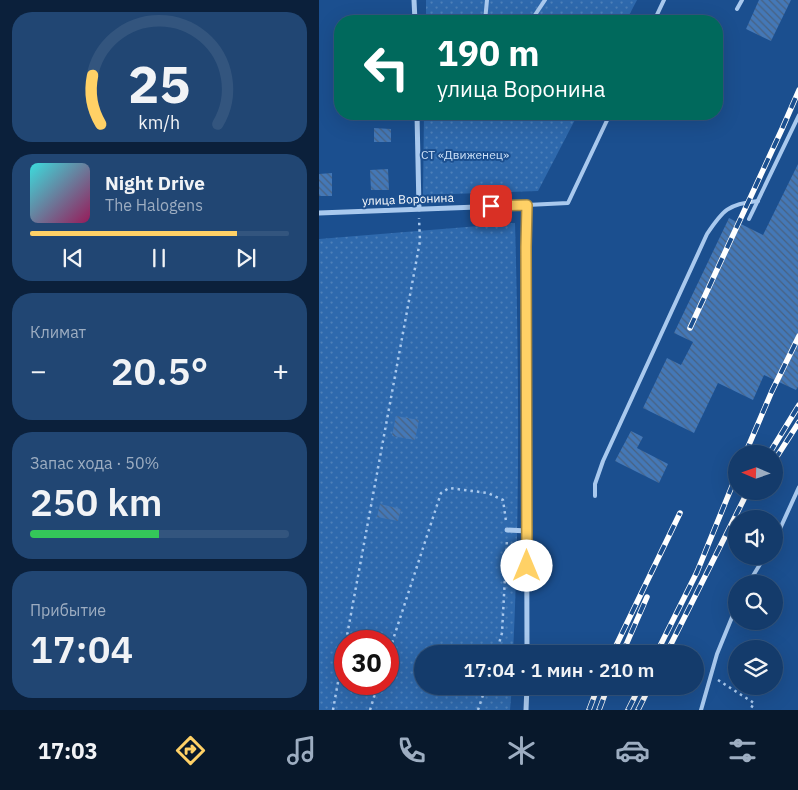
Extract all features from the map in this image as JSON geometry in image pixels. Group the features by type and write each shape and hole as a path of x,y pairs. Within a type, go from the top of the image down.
{"street":[{"path":"414,0 415,15"},
{"path":"417,120 419,209"},
{"path":"527,205 527,645"},
{"name":"улица Воронина","path":"319,213 527,205"},
{"path":"507,530 527,532"},
{"path":"526,710 527,695"}],"lane":[{"path":"486,15 487,0"},
{"path":"535,15 545,0"},
{"path":"657,15 664,0"},
{"path":"737,9 742,0"},
{"path":"749,219 798,115"},
{"path":"527,205 568,203 607,120"},
{"path":"595,496 595,484 603,461 707,234 727,209 736,204 758,201"},
{"path":"783,523 798,487"},
{"path":"701,710 728,625"}],"path":[{"path":"347,630 420,241 419,209"},
{"path":"396,630 441,493 449,488 487,493 503,500 507,530 502,633 499,645"},
{"path":"711,675 754,703 750,710"},
{"path":"333,710 336,695"},
{"path":"370,710 375,695"},
{"path":"478,710 483,695"}],"green space":[{"path":"426,0 637,0 629,15 426,15"},
{"name":"СТ «Движенец»","path":"424,120 575,120 538,191 423,195"},
{"path":"515,223 518,438 513,645 414,645 414,695 511,695 510,710 319,710 319,239"}],"building":[{"path":"759,0 791,0 771,41 746,29"},
{"path":"374,128 391,129 391,142 374,142"},
{"path":"799,162 799,385 796,390 764,375 753,400 718,383 694,433 643,408 667,358 681,365 693,342 674,333 729,218 763,235"},
{"path":"388,169 389,190 371,190 370,170"},
{"path":"332,173 332,196 319,196 319,174"},
{"path":"396,416 419,420 415,440 392,436"},
{"path":"631,431 643,437 637,448 668,464 659,483 615,461"},
{"path":"380,504 401,509 398,521 377,517"}],"railway":[{"path":"690,328 799,90"},
{"path":"749,445 772,391 799,336"},
{"path":"775,445 799,405"},
{"path":"783,447 799,422"},
{"path":"660,645 697,572 728,496"},
{"path":"671,645 743,500"},
{"path":"616,645 680,513"},
{"path":"626,645 647,597"},
{"path":"589,710 595,695"},
{"path":"599,710 605,695"},
{"path":"628,710 636,695"},
{"path":"638,710 646,695"}],"route":[{"path":"491,206 527,205 527,566"}]}
